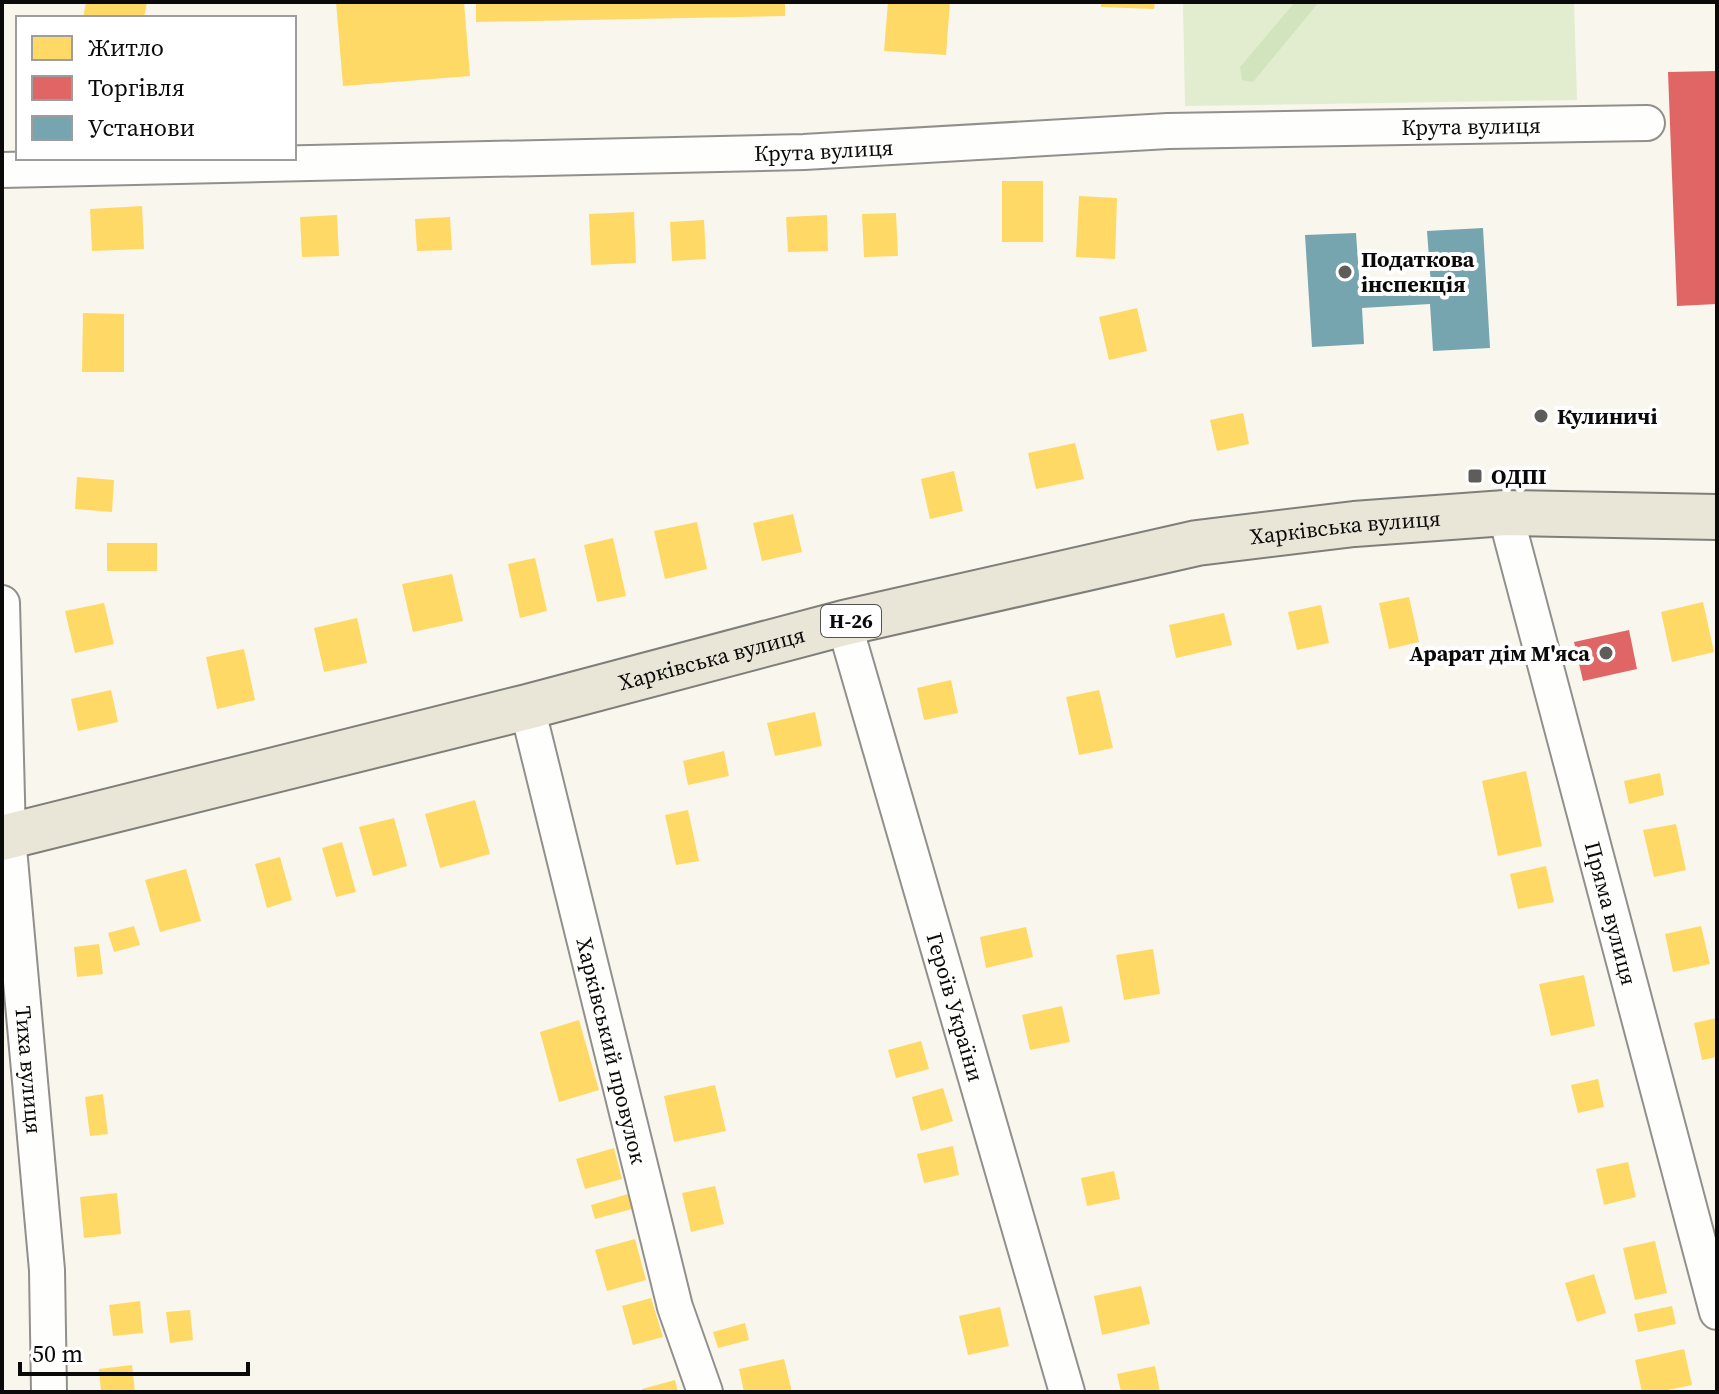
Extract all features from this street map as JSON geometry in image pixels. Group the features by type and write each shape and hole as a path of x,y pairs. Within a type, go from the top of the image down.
{"main road":[{"name":"Харківська вулиця","path":"5,838 527,707 844,623 1197,543 1354,524 1505,513 1717,517"}],"street":[{"name":"Крута вулиця","path":"2,170 804,152 1168,131 1647,123"},
{"name":"Пряма вулиця","path":"1505,513 1717,1312"},
{"name":"Тиха вулиця","path":"2,603 5,838 47,1270 49,1392"},
{"name":"Героїв України","path":"844,623 1067,1392"},
{"name":"Харківський провулок","path":"527,707 675,1307 705,1392"}],"green space":[{"path":"1183,2 1574,2 1577,100 1185,106"},
{"path":"1295,2 1319,2 1253,82 1242,80 1240,67"}],"building: Житло":[{"path":"86,2 147,2 144,16 83,16"},
{"path":"336,2 464,2 470,76 343,86"},
{"path":"476,2 785,2 785,16 476,22"},
{"path":"888,2 950,2 946,55 884,51"},
{"path":"1101,2 1155,2 1154,9 1101,7"},
{"path":"1002,181 1043,181 1043,242 1002,242"},
{"path":"1079,196 1117,198 1115,259 1076,257"},
{"path":"142,206 144,249 92,251 90,209"},
{"path":"634,212 636,263 591,265 589,214"},
{"path":"896,213 898,256 864,257 862,214"},
{"path":"337,215 339,256 302,257 300,217"},
{"path":"827,215 828,251 788,252 786,217"},
{"path":"450,217 452,250 417,251 415,219"},
{"path":"704,220 706,259 672,261 670,222"},
{"path":"1137,308 1147,351 1109,360 1099,317"},
{"path":"83,313 124,314 124,372 82,372"},
{"path":"1243,413 1249,444 1217,451 1210,420"},
{"path":"1075,443 1084,479 1036,489 1028,453"},
{"path":"954,471 963,511 930,519 921,479"},
{"path":"77,477 114,480 112,512 75,509"},
{"path":"793,514 802,552 762,561 753,523"},
{"path":"697,522 707,569 665,579 654,531"},
{"path":"613,538 626,596 597,602 584,545"},
{"path":"107,543 157,543 157,571 107,571"},
{"path":"535,558 547,611 520,618 508,564"},
{"path":"452,574 463,621 413,632 402,584"},
{"path":"1409,597 1419,642 1389,649 1379,603"},
{"path":"1703,602 1714,652 1672,662 1661,612"},
{"path":"104,603 114,644 75,653 65,611"},
{"path":"1321,605 1329,643 1297,650 1288,612"},
{"path":"1224,613 1232,645 1176,658 1169,625"},
{"path":"357,618 367,663 324,672 314,628"},
{"path":"244,649 255,700 217,709 206,657"},
{"path":"951,680 958,713 924,720 917,688"},
{"path":"111,690 118,722 78,731 71,699"},
{"path":"1099,690 1113,748 1079,755 1066,697"},
{"path":"815,712 822,746 775,756 767,723"},
{"path":"724,751 729,776 688,785 683,761"},
{"path":"1526,771 1542,846 1498,856 1482,781"},
{"path":"1660,773 1664,795 1629,804 1624,781"},
{"path":"475,800 490,854 440,868 425,814"},
{"path":"688,810 699,861 676,865 665,815"},
{"path":"394,818 407,866 373,876 359,827"},
{"path":"1676,824 1686,870 1654,877 1643,830"},
{"path":"342,842 356,892 336,897 322,848"},
{"path":"280,857 292,900 267,908 255,864"},
{"path":"1546,866 1554,902 1518,909 1510,874"},
{"path":"186,869 201,921 160,932 145,880"},
{"path":"134,926 140,945 114,952 108,933"},
{"path":"1701,926 1710,964 1673,972 1665,934"},
{"path":"1026,927 1033,957 986,968 980,937"},
{"path":"99,944 103,974 77,977 74,947"},
{"path":"1153,949 1160,994 1124,1000 1116,955"},
{"path":"1584,975 1595,1026 1551,1036 1539,984"},
{"path":"1062,1006 1070,1042 1030,1050 1022,1015"},
{"path":"1717,1018 1717,1057 1702,1060 1694,1023"},
{"path":"579,1020 599,1090 559,1102 540,1032"},
{"path":"921,1041 929,1069 896,1078 888,1050"},
{"path":"1598,1079 1604,1107 1578,1113 1571,1085"},
{"path":"715,1085 726,1131 674,1142 664,1096"},
{"path":"943,1088 953,1121 921,1131 912,1097"},
{"path":"103,1094 108,1134 90,1136 85,1097"},
{"path":"953,1146 959,1175 924,1183 917,1154"},
{"path":"614,1148 622,1179 585,1189 576,1159"},
{"path":"1628,1162 1636,1197 1604,1205 1596,1169"},
{"path":"1114,1171 1120,1199 1087,1206 1081,1178"},
{"path":"715,1186 724,1224 691,1232 682,1193"},
{"path":"117,1193 121,1234 84,1238 80,1197"},
{"path":"628,1194 632,1209 595,1219 591,1205"},
{"path":"635,1239 646,1280 607,1291 595,1250"},
{"path":"1655,1241 1667,1293 1635,1300 1623,1248"},
{"path":"1594,1274 1606,1313 1577,1322 1565,1283"},
{"path":"1141,1286 1150,1324 1102,1335 1094,1296"},
{"path":"651,1298 663,1337 633,1345 622,1306"},
{"path":"140,1301 143,1333 113,1336 109,1305"},
{"path":"1672,1306 1676,1324 1638,1332 1634,1314"},
{"path":"1000,1307 1009,1346 968,1355 959,1316"},
{"path":"190,1310 193,1340 170,1343 166,1312"},
{"path":"745,1323 749,1340 718,1348 713,1332"},
{"path":"1684,1349 1692,1385 1642,1392 1635,1360"},
{"path":"784,1359 792,1392 744,1392 739,1369"},
{"path":"132,1365 135,1392 101,1392 99,1369"},
{"path":"1155,1366 1160,1392 1121,1392 1117,1374"},
{"path":"675,1380 678,1392 642,1392 642,1389"}],"building: Торгівля":[{"path":"1717,71 1717,304 1677,306 1668,72"},
{"path":"1629,630 1637,669 1583,681 1574,642"}],"building: Установи":[{"path":"1483,228 1490,348 1433,351 1430,304 1362,308 1364,344 1312,347 1305,235 1356,233 1360,290 1431,286 1427,231"}],"place":[{"name":"Податкова інспекція","path":"1345,272"},
{"name":"Кулиничі","path":"1541,416"},
{"name":"ОДПІ","path":"1475,476"},
{"name":"Арарат дім М'яса","path":"1606,653"}]}
